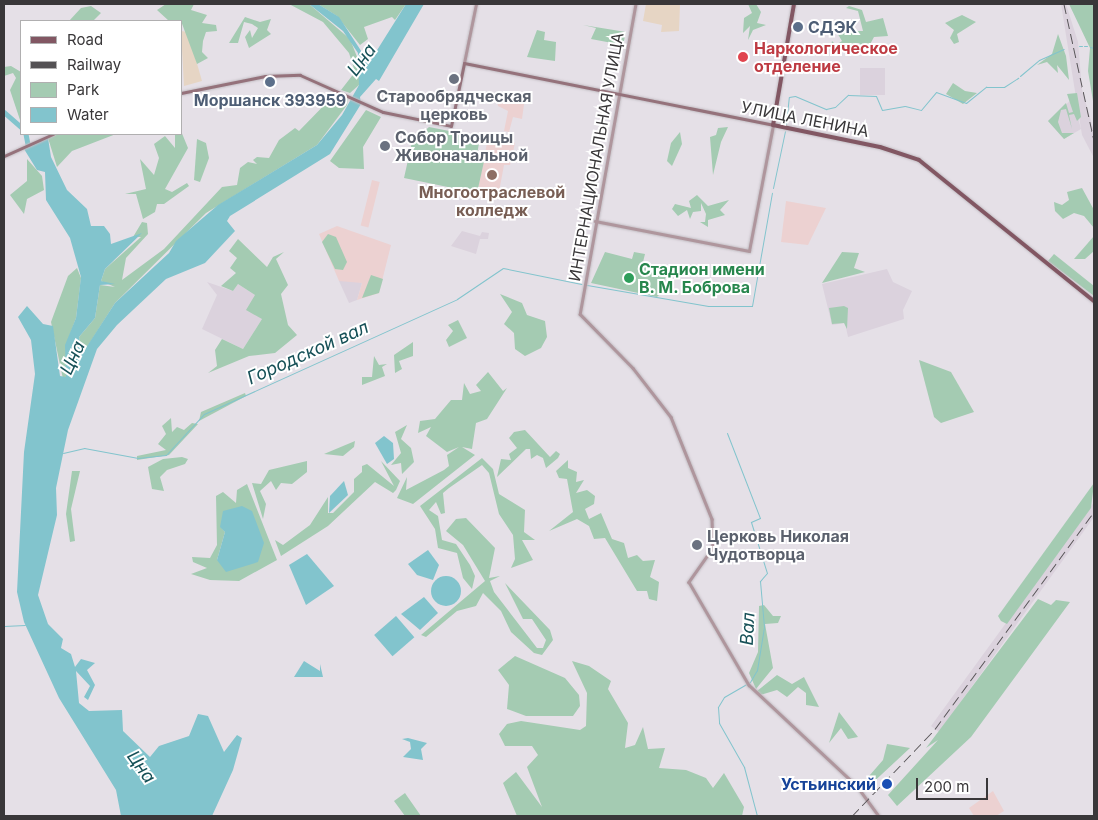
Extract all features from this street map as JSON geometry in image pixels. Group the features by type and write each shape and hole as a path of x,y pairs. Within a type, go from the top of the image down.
{"main road":[{"path":"772,125 794,4"},
{"name":"УЛИЦА ЛЕНИНА","path":"464,63 880,147 919,160 1094,301"},
{"path":"182,93 290,74 336,90 374,108 451,126 464,63"},
{"path":"4,156 51,135"}],"street":[{"path":"464,63 476,4"},
{"name":"ИНТЕРНАЦИОНАЛЬНАЯ УЛИЦА","path":"636,4 594,221 580,314 665,406 708,503 713,548 689,578 749,685 869,801 878,816"},
{"path":"594,221 749,251 772,125"}],"shaded area":[{"path":"646,4 680,4 679,31 661,32 662,25 643,21"},
{"path":"1061,4 1066,4 1078,42 1082,89 1094,132 1094,158 1082,135"},
{"path":"182,31 188,32 202,81 184,86"},
{"path":"860,68 885,68 885,95 860,95"},
{"path":"496,95 525,97 522,119 513,117 509,132 504,131 508,111 498,106"},
{"path":"1073,98 1081,129 1064,139 1048,121"},
{"name":"Многоотраслевой колледж","path":"488,138 515,143 510,165 504,165 498,197 477,193"},
{"path":"372,180 380,182 368,228 361,226"},
{"path":"786,201 826,208 808,245 781,242"},
{"path":"337,226 391,245 379,293 357,300 362,283 339,281 319,234"},
{"path":"462,231 480,236 482,232 489,233 488,239 480,239 476,254 451,246"},
{"path":"887,269 893,282 912,291 903,310 904,319 848,337 845,323 832,325 822,284"},
{"path":"349,279 362,283 357,300 349,303 339,281"},
{"path":"207,282 233,291 238,284 255,295 262,319 243,349 202,329 217,295"},
{"path":"1094,502 1094,517 939,732 931,726"},
{"path":"993,791 1004,811 996,816 974,816 969,808"}],"green space":[{"path":"166,4 194,4 191,10 207,15 202,23 216,25 217,31 206,32 203,41 202,52 208,58 197,64 182,20 168,20 157,10"},
{"path":"289,4 309,4 350,39 361,67 359,85 350,93 341,90 355,72 349,53 323,22"},
{"path":"318,4 406,4 395,20 392,17 364,27 368,39 360,45 337,16"},
{"path":"748,4 756,4 761,12 757,23 766,25 753,30 748,40 750,26 743,33 744,18 752,13"},
{"path":"1069,4 1094,4 1094,107 1088,71 1090,48"},
{"path":"91,6 101,13 94,20 70,20 81,8"},
{"path":"849,6 862,10 866,22 883,18 888,36 874,37 867,50 859,43 842,44 841,50 831,46 832,41 836,45 842,41 836,31 863,31 858,11 846,8"},
{"path":"962,15 976,22 957,34 959,42 954,44 950,38 954,30 945,23"},
{"path":"245,17 260,22 271,19 267,30 271,34 249,48 245,37 250,30 252,38 258,28 244,22 238,43 229,43"},
{"path":"583,25 626,32 623,45 591,39 596,28"},
{"path":"537,30 545,32 544,40 556,42 555,61 527,57"},
{"path":"1058,34 1066,56 1069,80 1057,65 1058,73 1047,62 1037,65 1052,54"},
{"path":"11,66 20,71 20,120 10,90 16,78 13,73 4,76 4,67"},
{"path":"953,83 965,91 977,93 963,104 946,94"},
{"path":"336,93 348,98 347,105 317,145 206,213 115,303 82,355 79,337 95,318 100,285 115,287 101,281 105,269 141,237 133,237 142,222 147,223 148,234 126,258 122,280 164,249 222,187 237,185 240,168 248,162 257,164 253,160 257,157 269,158 279,140 295,128 299,131"},
{"path":"1077,93 1081,117 1077,121 1074,114 1069,115 1072,129 1066,109 1061,110 1058,122 1062,133 1074,133 1064,139 1048,121 1066,103 1069,113 1073,112 1067,94"},
{"path":"366,110 381,117 363,147 364,169 339,168 330,161"},
{"path":"429,127 480,137 477,155 485,157 477,193 404,178 412,142"},
{"path":"728,127 721,142 713,175 710,137 716,135 718,128"},
{"path":"680,132 682,144 672,166 667,161 671,143"},
{"path":"182,133 188,148 165,189 172,192 187,183 189,186 164,204 157,204 155,212 143,219 136,194 125,194 146,189 140,159 154,175 159,158 154,144 165,136 175,148 175,135 182,135"},
{"path":"56,135 113,135 72,151 57,167 48,138"},
{"path":"197,139 206,143 209,158 200,182 194,180"},
{"path":"27,159 42,176 44,190 27,199 24,214 10,195 27,181"},
{"path":"1082,188 1094,210 1094,228 1084,216 1074,213 1063,219 1055,211 1054,202 1062,205 1069,200 1067,192"},
{"path":"697,195 708,206 729,200 720,210 725,215 708,220 708,227 700,222 705,222 706,214 701,203 701,211 693,212 690,219 687,210 678,216 672,209 675,204 691,208 689,201"},
{"path":"328,234 336,237 347,262 343,270 335,269 322,242"},
{"path":"1094,236 1094,251 1085,259 1074,259"},
{"path":"238,239 267,267 273,257 284,252 276,259 288,285 281,294 288,325 297,335 275,353 249,356 208,373 217,366 215,350 222,339 243,349 262,319 246,310 255,295 238,284 233,291 221,286 236,273 230,268 237,258 229,251"},
{"name":"Стадион имени В. М. Боброва","path":"605,252 632,259 634,252 645,254 643,262 668,269 661,293 657,297 591,283"},
{"path":"842,252 859,253 854,268 865,272 822,283"},
{"path":"1054,254 1094,286 1094,296 1048,261"},
{"path":"77,268 81,278 76,318 66,345 67,377 63,379 51,322 68,276"},
{"path":"371,275 383,279 379,293 362,298"},
{"path":"500,294 522,303 527,315 545,321 547,337 541,348 525,356 515,349 514,333 504,324 512,312"},
{"path":"844,306 848,308 847,329 844,323 832,324 829,308"},
{"path":"458,320 467,338 449,347 446,340 453,331 448,325"},
{"path":"413,342 413,356 399,361 402,369 395,373 394,355"},
{"path":"374,356 379,365 387,364 382,367 385,376 362,385 362,377 372,377"},
{"path":"919,360 951,372 974,412 941,423 934,417"},
{"path":"488,372 503,391 507,388 487,419 476,423 472,449 462,447 475,455 413,504 397,498 407,477 406,490 449,466 447,455 459,447 447,452 426,436 431,427 418,433 420,421 435,419 451,400 462,400 464,383 470,394 481,391 476,385"},
{"path":"245,393 246,396 199,421 201,412"},
{"path":"171,418 172,432 177,427 184,430 192,423 198,424 169,455 137,460 137,456 166,450 158,444 166,434 162,426"},
{"path":"407,425 401,439 411,448 414,462 402,474 401,463 391,465 401,453 395,432"},
{"path":"525,430 550,457 556,451 560,454 558,458 546,468 543,458 537,455 531,459 530,449 526,449 497,477 501,459 511,460 509,454 517,448 509,438 514,432"},
{"path":"355,441 354,447 343,456 324,454"},
{"path":"182,457 188,459 185,464 167,470 160,477 164,491 152,489 148,467 163,459"},
{"path":"482,458 493,469 499,494 525,510 524,532 535,540 522,540 533,560 511,568 515,559 513,535 499,514 489,473 482,465 449,488 443,493 445,513 441,514 436,502 429,510 438,516 442,540 456,544 470,565 475,576 472,589 463,578 457,553 438,548 435,529 420,506"},
{"path":"568,460 568,468 577,472 576,482 584,480 576,493 587,490 595,496 594,504 585,509 589,519 601,513 612,539 624,543 628,558 637,555 643,561 655,560 650,577 659,582 657,601 649,599 647,591 637,591 605,538 594,539 589,526 577,519 549,531 573,512 567,479 559,478 556,471"},
{"path":"307,461 307,472 292,484 281,483 276,490 271,481 260,491 266,504 263,519 252,483 261,484 269,470"},
{"path":"381,461 400,481 393,493 375,482 328,526 281,556 275,540 283,545 310,525 328,497 328,513 333,513 354,492 354,479 362,472 362,466 367,464 394,486"},
{"path":"72,471 80,471 71,509 75,541 70,542 66,514"},
{"path":"1094,483 1091,508 1007,624 1001,621 998,616"},
{"path":"247,484 277,560 239,581 210,580 191,574 207,568 193,562 192,557 210,558 217,545 216,496 223,492 236,503 237,490","holes":["220,526 258,562 217,560 225,532"]},
{"path":"466,518 495,548 489,578 500,576 490,581 494,592 537,648 543,648 546,640 532,619 523,619 505,583 550,630 553,640 542,655 534,653 511,632 501,611 483,593 476,606 457,611 426,637 421,635 485,581 463,545 446,531 456,519"},
{"path":"1038,599 1051,605 1056,600 1070,602 971,737 897,806 888,795 938,740 926,748"},
{"path":"764,605 773,616 781,616 778,623 765,624 773,668 756,689 749,673 758,652 759,606"},
{"path":"515,656 565,678 579,695 580,706 573,716 526,716 507,709 509,685 498,670"},
{"path":"572,661 589,666 611,681 608,689 628,723 625,748 635,745 643,727 648,749 665,748 659,768 686,770 706,778 713,788 724,773 744,807 742,816 517,816 503,783 516,772 542,807 527,767 538,755 532,746 505,746 499,734 507,724 521,721 580,730 586,726 587,693"},
{"path":"777,675 792,684 804,677 819,707 806,705 806,693 798,687 787,697 777,690 760,695 757,691"},
{"path":"839,712 858,737 848,739 841,728 829,743"},
{"path":"887,744 910,748 867,788 863,783 883,760"},
{"path":"405,793 421,816 405,816 394,801"}],"water":[{"name":"Цна","path":"309,4 318,4 339,17 369,63 406,4 424,4 379,81 376,79 360,97 361,104 330,154 230,216 227,221 235,231 205,263 166,279 117,325 97,349 68,430 56,488 57,515 38,595 48,624 63,639 61,648 71,654 75,667 81,659 95,663 87,670 95,685 88,700 84,697 90,686 76,671 79,703 89,711 122,710 123,731 150,757 159,746 189,736 198,714 208,716 224,752 237,735 242,738 233,770 212,816 121,816 116,790 59,698 24,622 17,592 24,452 35,374 31,340 18,317 27,306 43,324 53,326 60,376 66,377 65,345 76,318 81,277 70,238 46,200 45,172 37,170 24,149 48,138 51,157 67,190 87,209 91,226 104,226 110,234 111,244 142,233 105,269 101,281 115,284 100,285 95,318 79,337 82,354 115,303 169,253 176,241 218,205 317,145 342,115 359,85 358,53 343,31"},
{"path":"384,436 393,443 394,459 387,464 375,443"},
{"path":"344,481 348,495 329,513 330,496"},
{"path":"242,506 252,511 264,543 258,562 226,572 217,560 225,532 220,527 223,511"},
{"path":"428,550 439,565 433,580 417,575 408,564"},
{"path":"307,554 334,586 306,605 289,565"},
{"path":"446,576 457,580 461,591 457,602 446,606 435,602 431,591 435,580"},
{"path":"424,597 438,613 420,630 401,614"},
{"path":"396,616 414,637 392,656 374,635"},
{"path":"304,661 320,671 320,664 323,677 294,677"},
{"path":"408,738 427,743 421,749 423,760 403,757 411,749 410,742 402,739"}],"waterway":[{"name":"Городской вал","path":"1090,47 1094,48"},
{"name":"Городской вал","path":"1020,76 1039,60 1064,49"},
{"name":"Городской вал","path":"786,124 789,97 795,96 826,109 835,107 848,95 876,96 882,110 905,106 921,110 936,92 966,103 986,87 1004,87 1018,78"},
{"path":"4,112 20,126"},
{"name":"Городской вал","path":"773,188 785,131"},
{"path":"26,135 29,149"},
{"name":"Городской вал","path":"587,285 708,306 752,306 772,193"},
{"name":"Городской вал","path":"63,453 84,448 138,458 166,455 204,414 457,299 503,268 581,284"},
{"name":"Вал","path":"727,433 760,518 751,522 767,573 760,581 764,627 757,670 750,682 724,697 718,707 719,723 744,767 757,816"},
{"path":"4,626 25,625"}],"railway":[{"path":"1064,4 1094,140"},
{"path":"852,816 935,729 1094,512"}],"place":[{"name":"СДЭК","path":"798,27"},
{"name":"Наркологическое отделение","path":"743,57"},
{"name":"Старообрядческая церковь","path":"454,79"},
{"name":"Моршанск 393959","path":"270,82"},
{"name":"Собор Троицы Живоначальной","path":"385,146"},
{"name":"Многоотраслевой колледж","path":"492,175"},
{"name":"Стадион имени В. М. Боброва","path":"629,278"},
{"name":"Церковь Николая Чудотворца","path":"697,545"},
{"name":"Устьинский","path":"887,784"}]}
